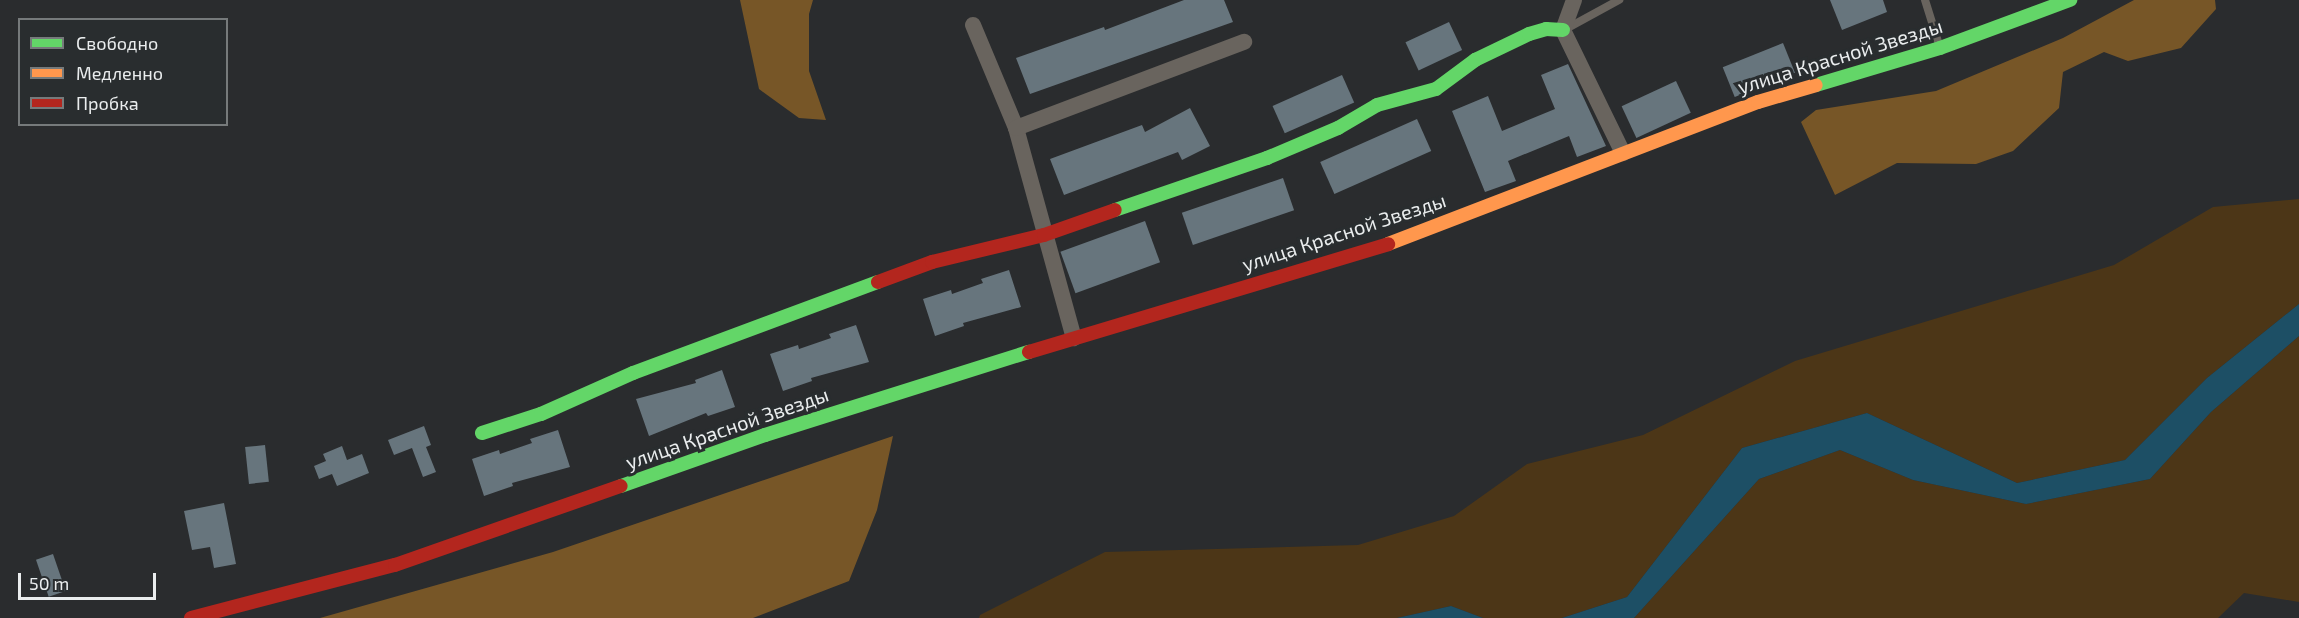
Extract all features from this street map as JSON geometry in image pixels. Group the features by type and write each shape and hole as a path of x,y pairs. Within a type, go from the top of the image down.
{"street":[{"path":"1574,0 1563,30 1623,153"},
{"name":"улица Красной Звезды","path":"191,618 395,565 765,435 1074,338 1407,238 1758,102 1940,48 2070,0"},
{"path":"973,25 1016,128 1074,338"},
{"path":"482,433 541,414 633,373 932,262 1044,235 1266,158 1338,128 1377,105 1436,89 1475,60 1529,34 1546,29 1563,30"},
{"path":"1016,128 1244,42"}],"lane":[{"path":"1563,30 1619,0"},
{"path":"1924,0 1940,48"}],"shaded area":[{"path":"740,0 813,0 809,14 809,71 826,120 799,118 759,89"},
{"path":"2134,0 2215,0 2216,9 2181,48 2128,61 2104,52 2063,72 2059,108 2013,151 1976,164 1897,163 1835,195 1801,122 1816,110 1936,91 2063,38"},
{"path":"2299,199 2299,304 2207,378 2125,460 2017,483 1867,413 1742,448 1627,597 1562,618 1483,618 1451,606 1397,618 979,618 980,615 1105,552 1358,545 1454,516 1527,464 1643,435 1795,361 2114,265 2213,207"},
{"path":"2299,336 2299,602 2244,593 2218,618 1634,618 1759,479 1840,450 1913,480 2026,504 2150,479 2211,412"},
{"path":"893,436 877,510 849,581 753,618 320,618 553,552"}],"water":[{"path":"2299,304 2299,336 2211,412 2150,479 2026,504 1913,480 1840,450 1759,479 1634,618 1562,618 1627,597 1742,448 1867,413 2017,483 2125,460 2207,378"},
{"path":"1451,606 1483,618 1397,618"}],"building":[{"path":"1184,0 1224,0 1233,22 1030,94 1016,58 1104,27 1105,30"},
{"path":"1830,0 1883,0 1887,12 1842,30"},
{"path":"1449,22 1462,50 1419,70 1405,42"},
{"path":"1783,43 1795,73 1735,97 1723,67"},
{"path":"1568,64 1606,146 1577,157 1569,136 1508,161 1516,181 1485,192 1452,111 1488,96 1502,131 1555,109 1541,75"},
{"path":"1342,75 1354,102 1285,133 1273,106"},
{"path":"1676,81 1691,113 1636,138 1622,106"},
{"path":"1190,108 1210,146 1182,160 1178,152 1064,195 1050,159 1142,125 1145,132"},
{"path":"1417,119 1431,151 1334,194 1320,162"},
{"path":"1283,178 1294,210 1193,245 1182,213"},
{"path":"1145,221 1160,262 1075,293 1060,252"},
{"path":"1009,270 1021,307 963,323 964,326 935,336 923,299 951,290 952,294 983,283 981,279"},
{"path":"856,325 869,362 811,378 812,381 783,391 770,354 798,345 799,349 831,338 829,334"},
{"path":"722,370 735,407 708,416 706,413 649,436 636,399 696,383 695,380"},
{"path":"424,426 431,445 426,447 436,472 423,477 412,448 394,455 388,440"},
{"path":"558,430 570,467 512,483 513,486 484,496 472,459 499,450 500,454 532,443 530,439"},
{"path":"265,445 269,482 249,484 245,447"},
{"path":"342,446 347,460 362,454 369,473 337,486 332,474 319,479 314,466 326,461 323,454"},
{"path":"224,503 236,564 214,568 210,547 192,550 184,511"},
{"path":"53,554 66,591 49,597 36,560"}],"traffic: fast":[{"path":"1816,85 1940,48 2070,0"},
{"path":"1115,210 1267,158 1338,128 1377,105 1436,89 1475,60 1529,34 1546,29 1563,30"},
{"path":"482,433 541,414 633,373 878,282"},
{"path":"621,486 765,435 1029,352"}],"traffic: slow":[{"path":"1388,244 1758,102 1816,85"}],"traffic: jam":[{"path":"878,282 932,262 1044,235 1115,210"},
{"path":"1029,352 1388,244"},
{"path":"191,618 395,565 621,486"}]}
